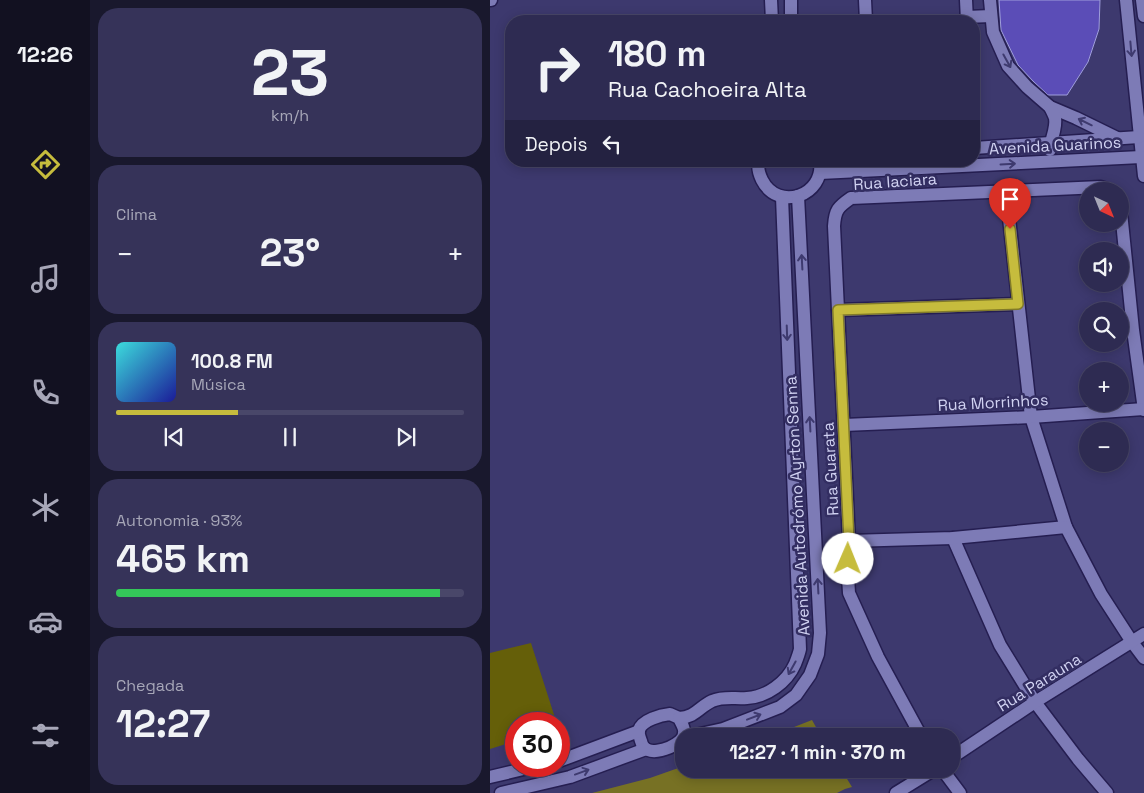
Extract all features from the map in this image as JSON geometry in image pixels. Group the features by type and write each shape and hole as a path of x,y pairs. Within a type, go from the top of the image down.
{"street":[{"path":"771,0 772,15"},
{"path":"791,0 791,15"},
{"path":"865,0 866,15"},
{"path":"966,0 966,15"},
{"path":"990,0 993,32 1008,66 1027,87 1050,107 1119,138"},
{"path":"1126,0 1144,176"},
{"path":"1142,0 1144,16"},
{"path":"980,17 991,16"},
{"path":"1050,107 1055,117 1055,126 1050,144 1050,162"},
{"name":"Avenida Guarinos","path":"980,148 1139,137"},
{"name":"Avenida Guarinos","path":"980,163 1050,162 1141,157"},
{"path":"758,167 759,176 764,185 772,192 782,197 790,198 806,193 812,187 817,180 820,167"},
{"name":"Rua Iaciara","path":"835,214 839,206 851,198 1079,188"},
{"path":"1006,191 1031,417 1066,527 1101,594 1144,658"},
{"name":"Avenida Autodrómo Ayrton Senna","path":"726,728 780,707 796,695 810,675 818,654 820,623 798,196"},
{"name":"Avenida Autodrómo Ayrton Senna","path":"570,757 639,731 641,726 657,716 670,714 679,718 688,718 711,701 722,697 749,698 768,693 785,680 795,665 800,649 782,197"},
{"name":"Rua Guarata","path":"835,214 834,226 849,541 849,593 878,658 917,728"},
{"path":"1123,232 1144,410"},
{"path":"838,310 1018,304"},
{"name":"Rua Morrinhos","path":"844,425 1144,410"},
{"path":"849,541 953,538 1066,527"},
{"path":"953,538 1000,645 1035,702 1078,759 1107,793"},
{"name":"Rua Parauna","path":"960,752 1035,702 1144,634"},
{"path":"679,718 684,728"},
{"path":"639,731 642,744 646,749"},
{"name":"Avenida Autodrómo Ayrton Senna","path":"501,793 570,777 646,749 656,751 675,745"},
{"path":"490,777 505,773"},
{"path":"896,793 920,778"},
{"path":"949,778 960,793"}],"shaded area":[{"path":"531,643 553,712 505,712 505,744 490,749 490,653"},
{"path":"812,720 816,728 792,728"},
{"path":"675,769 675,778 846,778 852,787 837,793 592,793 650,778"}],"building":[{"path":"999,0 1100,0 1099,29 1088,62 1067,95 1048,95 1018,65 1001,30"}],"route":[{"path":"848,559 849,541 838,310 1018,304 1010,229"}]}
